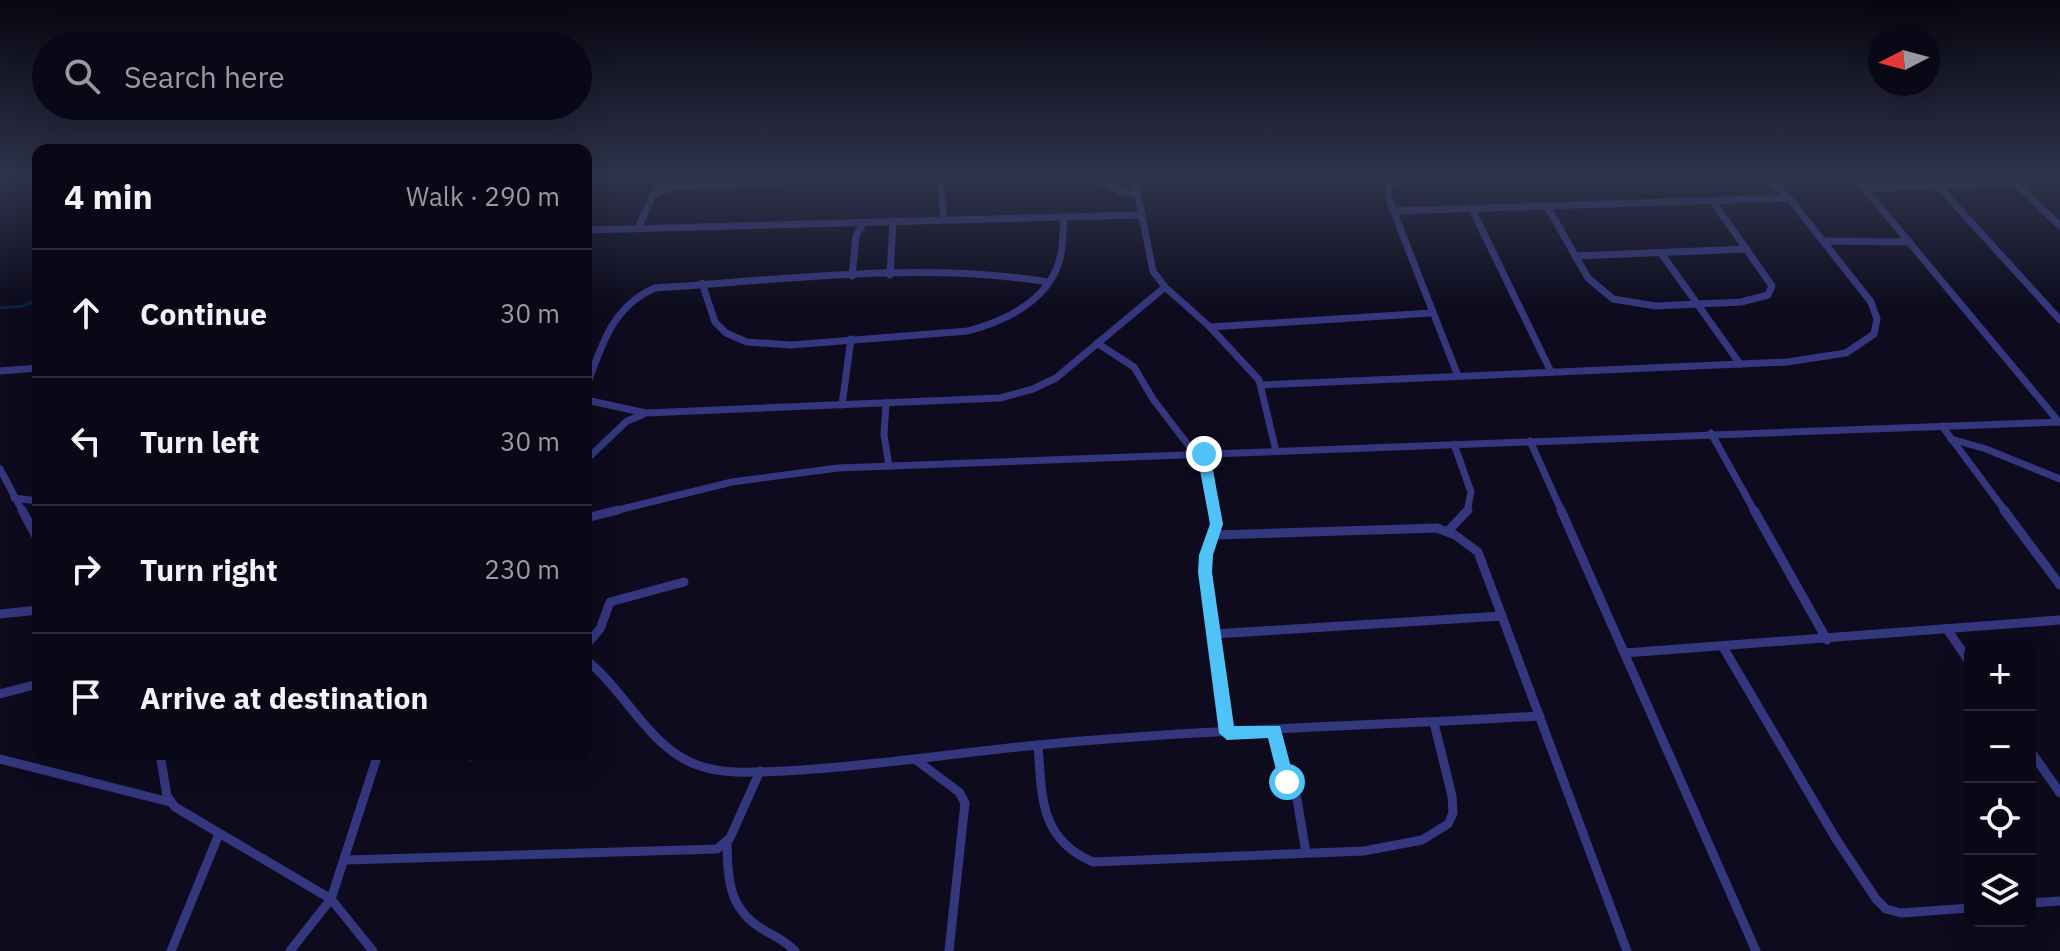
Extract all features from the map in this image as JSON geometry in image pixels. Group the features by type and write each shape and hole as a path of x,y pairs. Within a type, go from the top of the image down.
{"street":[{"path":"638,228 641,220"},
{"path":"592,230 925,220"},
{"path":"702,283 714,324 740,340 773,344 952,334 1007,320 1030,303 1048,282 1058,263 1063,220"},
{"path":"1141,220 1149,260 1165,287 1210,327 1261,385 1276,451"},
{"path":"1396,220 1458,376"},
{"path":"1478,220 1551,372"},
{"path":"1555,220 1591,282 1619,301 1648,306 1741,302 1771,293 1772,286 1727,220"},
{"path":"1261,385 1740,364 1825,358 1846,353 1874,334 1877,319 1871,302 1808,220"},
{"path":"1892,220 2059,422"},
{"path":"1970,220 2060,320"},
{"path":"890,275 893,221"},
{"path":"852,276 856,236 864,222"},
{"path":"1825,241 1910,242"},
{"path":"1575,256 1747,249"},
{"path":"1661,253 1740,364"},
{"path":"592,373 610,327 633,299 655,288 852,276 996,273 1048,282"},
{"path":"592,401 646,413 971,401 1020,393 1056,378 1165,287"},
{"path":"1210,327 1431,313"},
{"path":"842,405 851,339"},
{"path":"1097,343 1134,367 1153,399 1199,454 1216,524 1204,563 1227,733"},
{"path":"0,371 32,368"},
{"path":"886,403 884,435 889,466"},
{"path":"592,454 627,421 646,413"},
{"path":"592,517 771,475 889,466 2059,422"},
{"path":"1942,426 2060,585"},
{"path":"1711,433 1827,640"},
{"path":"1950,439 1986,449 2060,479"},
{"path":"1530,441 1756,951"},
{"path":"1448,531 1467,518 1472,501 1454,444"},
{"path":"0,469 32,530"},
{"path":"14,498 32,500"},
{"path":"1214,535 1418,528 1448,531 1478,552 1627,951"},
{"path":"592,639 610,602 684,582"},
{"path":"0,614 32,611"},
{"path":"1214,634 1502,616"},
{"path":"1625,653 2060,620"},
{"path":"1947,629 1964,654"},
{"path":"1723,647 1836,839 1876,899 1894,913 1964,908"},
{"path":"592,665 680,757 712,770 816,770 1038,745 1540,716"},
{"path":"0,694 32,686"},
{"path":"1038,745 1050,825 1065,850 1079,858 1093,862 1306,853 1397,846 1436,834 1448,824 1453,813 1452,796 1434,723"},
{"path":"1274,731 1285,777 1297,799 1306,853"},
{"path":"0,759 170,802 183,813 331,899 373,951"},
{"path":"2036,759 2060,793"},
{"path":"161,760 170,802"},
{"path":"290,951 331,899 376,760"},
{"path":"915,760 959,792 965,803 949,951"},
{"path":"760,771 727,844 729,889 735,908 748,922 795,951"},
{"path":"171,951 219,834"},
{"path":"346,860 711,850 727,844"},
{"path":"2036,903 2060,901"}],"waterway":[{"path":"0,308 32,302"}],"route":[{"path":"1204,454 1216,524 1204,563 1227,733 1274,731 1287,782"}]}
